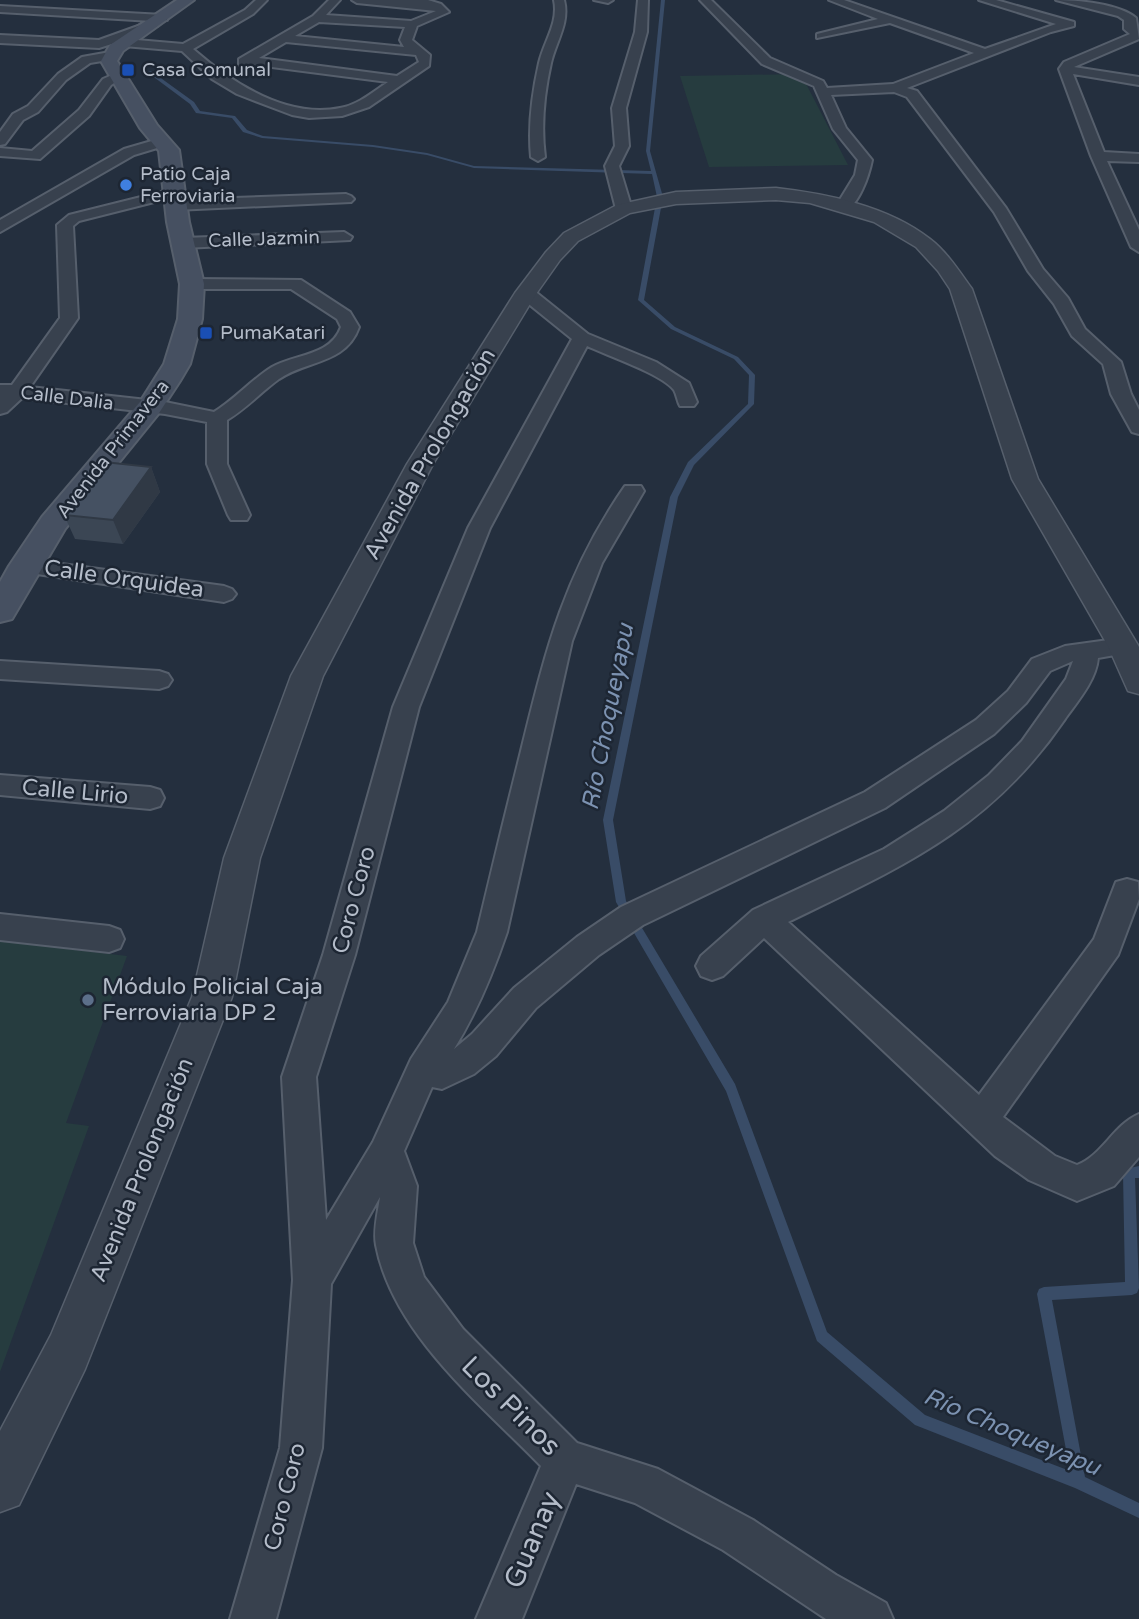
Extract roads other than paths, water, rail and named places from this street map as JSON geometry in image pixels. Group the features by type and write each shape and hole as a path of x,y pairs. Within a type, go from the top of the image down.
{"main road":[{"path":"110,56 124,42 187,0"},
{"name":"Avenida Primavera","path":"0,611 53,524 150,407 177,364 192,311 192,285 174,199 169,150 149,128 109,61 110,56"}],"street":[{"path":"124,42 185,48 249,12 262,0"},
{"path":"216,76 317,18 335,0"},
{"path":"357,0 440,9"},
{"path":"416,0 440,9"},
{"path":"538,157 536,118 552,41 563,18 559,0"},
{"path":"599,0 608,0"},
{"path":"632,207 612,166 622,146 619,108 641,32 643,0"},
{"path":"705,0 766,61 819,84 840,129 865,160 862,175 844,206"},
{"path":"834,0 986,53"},
{"path":"821,92 895,88 1047,29 1073,28 984,0"},
{"path":"1061,0 1122,14 1130,18 1130,29 1139,35"},
{"path":"317,18 412,24 454,3"},
{"path":"0,9 158,21"},
{"path":"821,36 890,20"},
{"path":"0,39 99,44 111,42 138,27 158,21"},
{"path":"185,48 216,76 242,91 309,114 342,112 364,104 425,63 424,55 410,47 406,40 412,24"},
{"path":"1065,69 1098,51 1139,35"},
{"path":"284,38 418,52"},
{"path":"1080,45 1098,51"},
{"path":"0,49 110,56"},
{"path":"0,141 19,117 33,109 62,77 86,60 110,56"},
{"path":"248,60 399,80"},
{"path":"1065,69 1139,81"},
{"path":"1065,69 1098,156 1139,247"},
{"path":"0,152 35,156 78,120 93,104 107,82 119,76"},
{"path":"895,88 912,94 961,155 1000,211 1036,271 1062,302 1078,332 1112,362 1121,394 1139,428"},
{"path":"0,227 129,152 162,142"},
{"path":"1098,156 1139,158"},
{"name":"Avenida Prolongación","path":"0,1486 68,1353 212,997 242,858 307,676 420,464 526,293 553,256 571,237 632,207 676,198 776,194 844,206 881,218 923,243 946,267 961,289 1025,479 1123,646 1139,682"},
{"path":"0,408 8,391 69,318 65,225 74,218 174,199 346,199"},
{"name":"Calle Jazmin","path":"184,243 344,237"},
{"path":"192,285 295,284 344,316 351,327 346,341 338,348 284,368 266,378 230,411 217,418 217,464 239,515"},
{"path":"526,293 582,338 649,366 668,377 682,387 687,402"},
{"name":"Coro Coro","path":"253,1619 300,1448 312,1280 299,1077 339,955 406,708 479,528 582,338"},
{"name":"Calle Dalia","path":"8,391 150,407 217,418"},
{"path":"312,1280 385,1154 424,1070 459,1012 480,969 492,932 549,680 572,604 600,541 633,491"},
{"name":"Calle Orquidea","path":"25,566 224,594"},
{"path":"424,1070 442,1073 463,1063 484,1045 525,998 588,946 632,916 875,800 985,727 1017,697 1041,665 1065,654 1123,646"},
{"path":"712,966 764,919 894,856 954,819 999,782 1031,748 1077,682 1086,658 1081,652"},
{"path":"0,670 159,680"},
{"name":"Calle Lirio","path":"0,785 150,798"},
{"path":"981,1120 1107,946 1127,891"},
{"path":"764,919 1007,1144 1042,1168 1077,1183 1101,1173 1139,1130"},
{"path":"0,927 110,939"},
{"name":"Los Pinos","path":"385,1154 392,1164 399,1186 394,1242 408,1288 449,1343 565,1460 643,1484 738,1535 820,1591 870,1619"},
{"name":"Guanay","path":"499,1619 565,1460"}],"waterway":[{"name":"Río Choqueyapu","path":"654,173 648,151 663,0"},
{"path":"149,72 192,103 198,112 233,117 245,131 262,137 373,146 427,154 474,167 654,173"},
{"name":"Río Choqueyapu","path":"654,173 660,197 641,300 673,328 736,358 752,375 751,404 691,464 674,497 608,820 621,902 731,1088 822,1336 920,1420 1079,1482"},
{"path":"1079,1482 1044,1294 1132,1288 1129,1173 1139,1172"},
{"name":"Río Choqueyapu","path":"1079,1482 1139,1511"}],"place":[{"name":"Casa Comunal","path":"128,70"},
{"name":"Patio Caja Ferroviaria","path":"126,185"},
{"name":"PumaKatari","path":"206,333"},
{"name":"Módulo Policial Caja Ferroviaria DP 2","path":"88,1000"}]}
